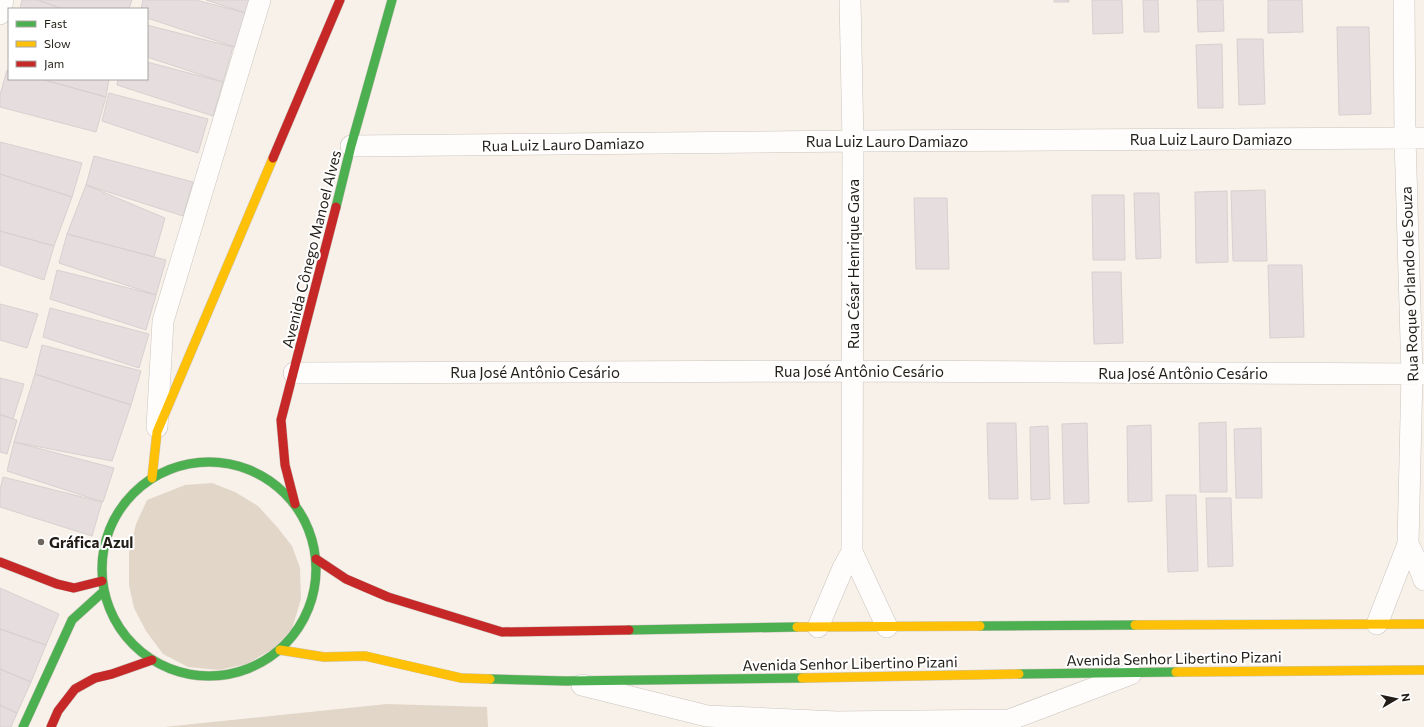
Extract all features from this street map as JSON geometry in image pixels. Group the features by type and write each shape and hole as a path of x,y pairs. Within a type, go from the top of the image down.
{"street":[{"path":"0,14 3,0"},
{"path":"152,478 157,432 162,322 260,0"},
{"path":"157,432 340,0"},
{"name":"Avenida Cônego Manoel Alves","path":"296,506 285,465 281,420 350,146 392,0"},
{"name":"Rua César Henrique Gava","path":"850,0 853,141 852,552 887,627"},
{"name":"Rua Roque Orlando de Souza","path":"1378,624 1408,544 1418,374 1414,138 1404,0"},
{"name":"Rua Luiz Lauro Damiazo","path":"350,146 853,141 1414,138"},
{"name":"Rua José Antônio Cesário","path":"294,373 853,371 1418,374"},
{"path":"213,461 245,467 273,482 296,506 310,531 316,559 314,593 302,624 280,650 251,669 218,677 184,674 152,660 130,642 114,618 104,591 102,581 103,551 112,522 129,497 152,478 181,465 213,461"},
{"name":"Rua Roque Orlando de Souza","path":"1408,544 1424,580"},
{"name":"Rua César Henrique Gava","path":"818,627 843,568 852,552"},
{"name":"Avenida Senhor Libertino Pizani","path":"316,559 346,578 388,597 502,632 818,627 1424,624"},
{"path":"0,562 57,584 74,588 102,581"},
{"path":"23,727 72,620 104,591"},
{"name":"Avenida Senhor Libertino Pizani","path":"280,650 324,657 365,656 461,678 566,680 947,676 1135,672 1424,670"},
{"path":"51,727 58,711 76,690 95,678 112,674 152,660"},
{"path":"566,680 707,716 851,725 1008,720 1135,672"}],"shaded area":[{"path":"212,483 235,492 258,506 292,546 300,568 301,599 292,629 274,648 247,664 219,670 188,667 163,654 146,631 134,608 129,585 129,553 136,524 147,500 185,485"},
{"path":"387,704 487,707 488,727 164,727"}],"building":[{"path":"22,0 38,0 60,8 20,8"},
{"path":"38,0 132,0 129,8 60,8"},
{"path":"143,0 196,0 246,13 235,47 148,18 148,8 141,8"},
{"path":"206,0 249,0 246,13"},
{"path":"1054,0 1069,0 1069,2 1054,2"},
{"path":"1092,0 1122,0 1123,33 1093,34"},
{"path":"1143,0 1158,0 1159,32 1144,32"},
{"path":"1197,0 1223,0 1224,31 1198,32"},
{"path":"1268,0 1302,0 1303,32 1268,33"},
{"path":"148,25 233,47 223,82 148,57"},
{"path":"1337,27 1369,27 1371,114 1339,115"},
{"path":"1237,39 1263,39 1265,104 1239,105"},
{"path":"1222,44 1223,108 1198,108 1196,45"},
{"path":"148,62 223,82 213,116 117,85 118,80 148,80"},
{"path":"8,70 8,80 45,80 106,97 96,132 0,107 0,95"},
{"path":"45,80 109,80 106,97"},
{"path":"109,93 208,119 198,153 102,121"},
{"path":"0,142 82,163 72,197 0,174"},
{"path":"94,156 193,182 183,216 86,185"},
{"path":"0,174 72,197 54,246 0,231"},
{"path":"86,185 165,218 154,257 67,234"},
{"path":"1265,190 1267,261 1233,261 1231,191"},
{"path":"1227,191 1228,262 1196,263 1195,192"},
{"path":"1134,193 1159,193 1161,258 1136,259"},
{"path":"1092,195 1124,195 1125,260 1093,260"},
{"path":"914,198 947,198 949,269 916,269"},
{"path":"0,231 54,246 44,280 0,265"},
{"path":"67,234 166,260 156,295 59,263"},
{"path":"1268,265 1302,265 1304,337 1270,338"},
{"path":"57,270 156,295 146,330 50,299"},
{"path":"1092,272 1121,272 1123,343 1094,344"},
{"path":"0,304 38,314 27,348 0,340"},
{"path":"50,308 149,334 139,368 43,337"},
{"path":"42,345 141,371 131,405 35,374"},
{"path":"35,374 131,405 112,461 14,442"},
{"path":"0,378 24,384 13,419 0,414"},
{"path":"0,415 17,420 7,454 0,452"},
{"path":"1226,422 1227,492 1200,492 1199,423"},
{"path":"987,423 1016,423 1018,499 989,499"},
{"path":"1087,423 1089,503 1064,504 1062,424"},
{"path":"1151,425 1152,501 1128,502 1127,426"},
{"path":"1048,426 1050,499 1031,500 1030,427"},
{"path":"1261,428 1262,498 1236,498 1234,429"},
{"path":"14,442 114,468 103,502 7,471"},
{"path":"3,477 102,502 92,536 0,507 0,490"},
{"path":"1166,495 1196,495 1198,571 1168,572"},
{"path":"1206,498 1231,498 1233,566 1208,567"},
{"path":"0,588 59,614 46,645 0,629"},
{"path":"0,629 46,645 31,682 0,669"},
{"path":"0,669 31,682 17,713 0,705"},
{"path":"0,705 17,713 11,727 0,727"}],"traffic: fast":[{"path":"336,207 351,146 392,0"},
{"path":"209,462 230,464 250,470 268,480 285,493 298,510 308,528 314,548 316,569 314,590 308,610 298,628 285,645 268,658 250,668 230,674 209,676 188,674 168,668 150,658 133,645 120,628 110,610 104,590 102,569 104,548 110,528 120,510 133,493 150,480 168,470 188,464 209,462"},
{"path":"23,727 72,620 104,591"},
{"path":"980,626 1135,625"},
{"path":"629,630 797,627"},
{"path":"1019,674 1176,672"},
{"path":"490,679 566,681 802,678"}],"traffic: slow":[{"path":"152,478 157,432 273,158"},
{"path":"1135,625 1424,624"},
{"path":"797,627 980,626"},
{"path":"280,650 324,657 365,656 461,678 490,679"},
{"path":"1176,672 1424,670"},
{"path":"802,678 1019,674"}],"traffic: jam":[{"path":"273,158 340,0"},
{"path":"295,504 285,465 281,420 336,207"},
{"path":"316,559 346,579 388,597 502,632 629,630"},
{"path":"0,562 57,584 74,588 102,581"},
{"path":"51,727 58,711 75,689 95,678 112,674 152,660"}],"place":[{"name":"Gráfica Azul","path":"41,542"}]}
